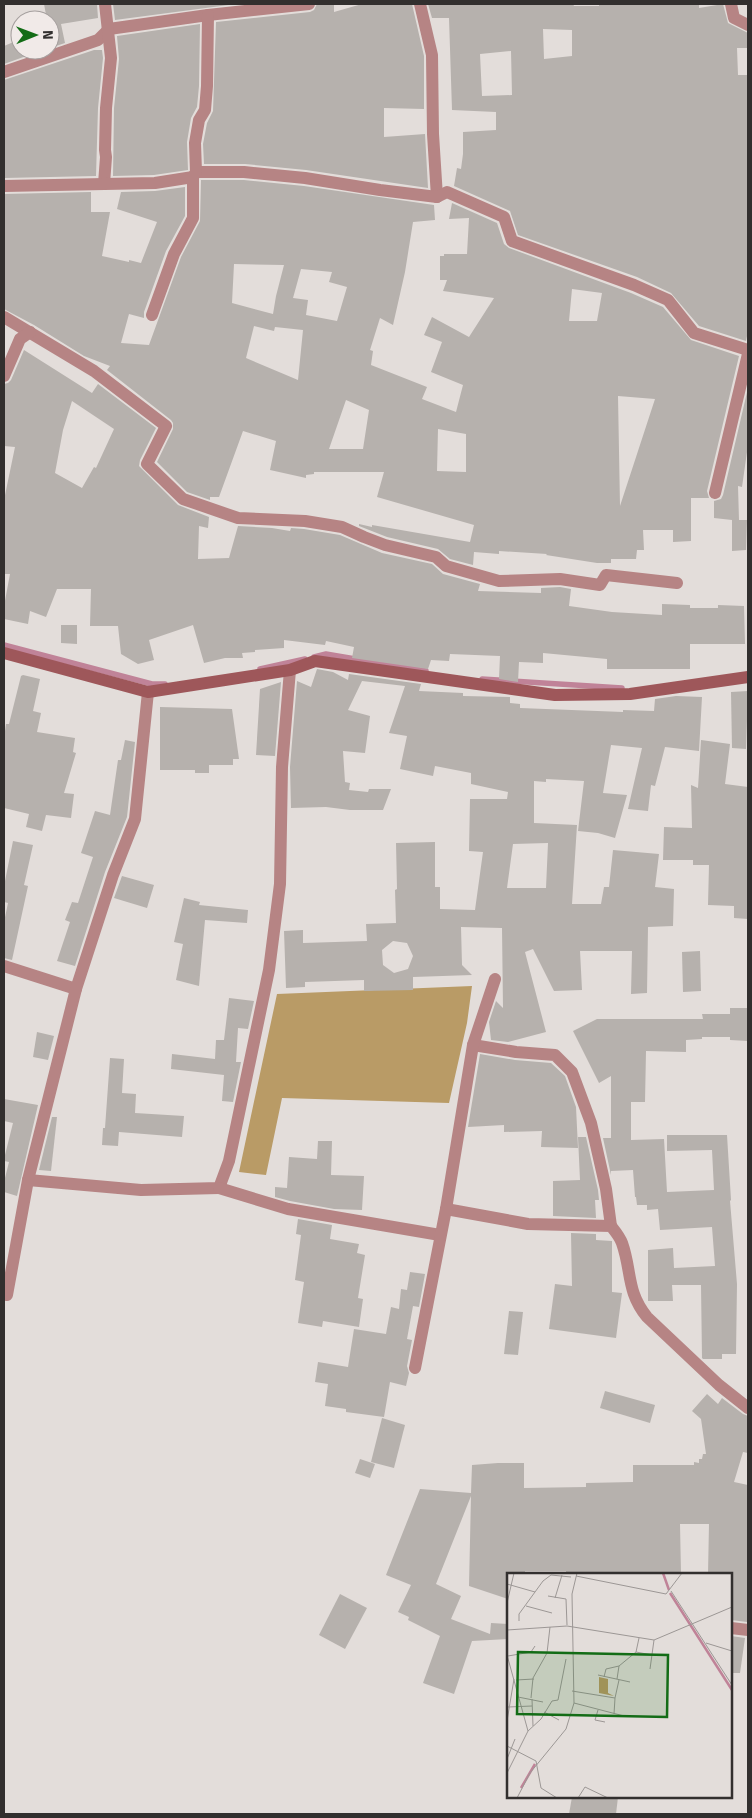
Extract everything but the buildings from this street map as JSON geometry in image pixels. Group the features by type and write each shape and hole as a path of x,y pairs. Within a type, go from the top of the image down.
{"street":[{"path":"104,184 106,108 111,58 106,4"},
{"path":"4,72 98,40 109,30 208,14 309,4"},
{"path":"420,4 432,55 436,197"},
{"path":"731,4 734,18 748,25"},
{"path":"152,315 174,254 193,218 195,143 199,120 205,110 207,86 208,14"},
{"path":"4,186 155,184 194,175 244,172 305,178 436,197 447,192 504,217 512,241 634,285 668,300 694,333 748,350"},
{"path":"4,317 94,371 166,426 147,464 183,499 238,518 305,521 342,527 384,544 436,557 446,566 499,581 560,579 600,585 606,575 677,584"},
{"path":"4,376 20,339 30,332"},
{"path":"715,493 748,354"},
{"path":"4,652 148,692 290,670 316,661 555,695 630,694 748,677"},
{"path":"218,1188 229,1161 269,970 280,884 282,767 290,670"},
{"path":"7,1295 28,1180 76,989 113,874 135,819 148,692"},
{"path":"4,966 76,989"},
{"path":"415,1368 446,1209 472,1045 495,979"},
{"path":"472,1045 516,1052 555,1055 572,1072 591,1123 606,1189 611,1226 622,1241 632,1294 638,1306 647,1317 719,1384 748,1408"},
{"path":"28,1180 140,1190 218,1188 288,1209 440,1235"},
{"path":"446,1209 528,1224 611,1226"},
{"path":"732,1628 748,1630"}],"shaded area":[{"path":"472,986 467,1023 449,1103 282,1098 266,1175 239,1172 277,994"}],"waterway":[{"path":"4,645 152,684 165,684"},
{"path":"314,657 326,654 426,671"},
{"path":"260,669 305,659"},
{"path":"482,679 622,688"}]}
